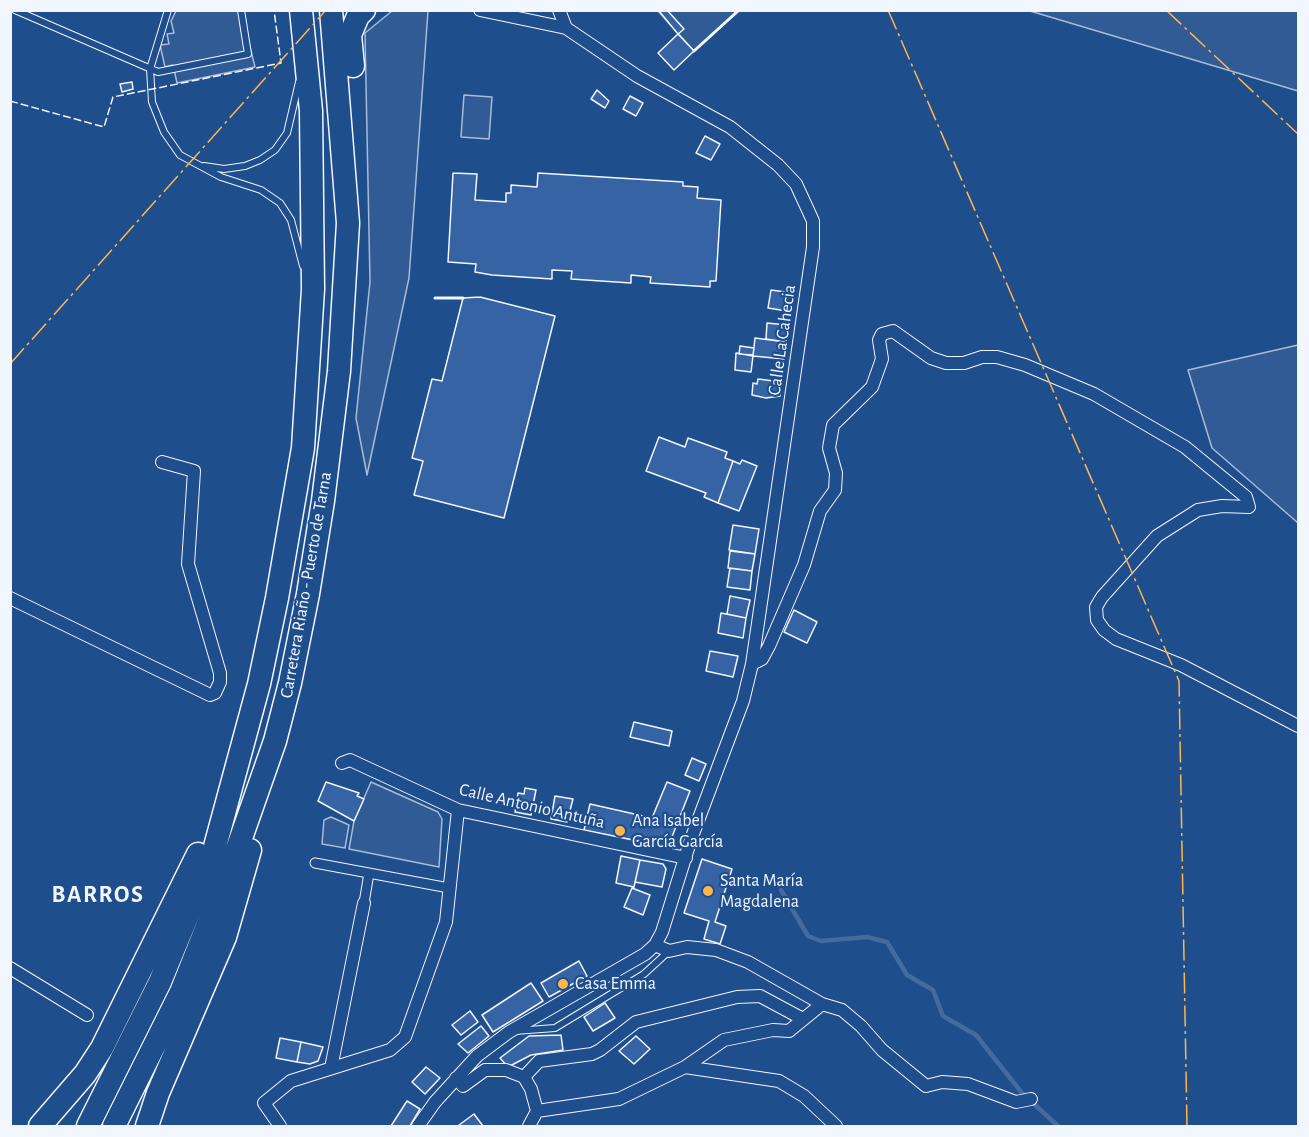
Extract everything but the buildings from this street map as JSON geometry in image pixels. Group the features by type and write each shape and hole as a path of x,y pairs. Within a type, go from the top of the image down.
{"highway":[{"name":"Carretera Riaño - Puerto de Tarna","path":"88,1126 160,982 213,854 259,684 295,504 307,400 313,305 314,203 311,111 300,10"},
{"name":"Carretera Riaño - Puerto de Tarna","path":"114,1126 181,992 234,858 275,741 292,672 323,501 339,371 348,223 331,10"},
{"path":"348,223 357,176 356,114 350,35 358,16 364,10"},
{"path":"147,1126 158,1093 225,938 247,862 275,741"},
{"path":"40,1126 85,1074 102,1048 200,850 228,767 243,745"}],"street":[{"name":"Calle La Cahecia","path":"480,10 566,28 629,71 722,122 756,146 795,184 813,221 812,258 752,664 740,709 662,932 655,945"},
{"path":"559,10 566,28"},
{"path":"752,664 762,659 769,646 804,565 820,511 835,490 837,473 829,448 833,425 872,387 882,359 879,340 882,334 893,331 931,358 946,363 964,363 982,357 997,357 1035,369 1094,394 1185,447 1246,497 1249,507 1222,506 1198,510 1158,536 1102,597 1096,607 1097,620 1104,630 1116,639 1181,665 1299,726"},
{"path":"10,598 210,695 219,688 220,674 188,564 194,471 162,462"},
{"name":"Calle Antonio Antuña","path":"342,763 350,760 458,810 686,858"},
{"path":"280,1126 264,1103 291,1081 390,1050 405,1037 446,922 458,810"},
{"path":"315,863 449,888"},
{"path":"331,1068 369,873"},
{"path":"418,1126 456,1078 477,1056 509,1032 645,954 655,945 669,951 687,947 717,950 748,962 822,1004 842,1010 861,1026 882,1050 921,1083 930,1086 942,1082 968,1084 1016,1102 1028,1100"},
{"path":"10,968 87,1015"},
{"path":"524,1077 539,1061 592,1054 636,1022 737,997 760,996 803,1019"},
{"path":"537,1111 619,1099 685,1067 724,1040 773,1030 789,1030 822,1004"},
{"path":"685,1067 779,1081 804,1096 837,1126"},
{"path":"456,1078 463,1086 485,1070 506,1070 524,1077 531,1089 537,1111 529,1126"}],"lane":[{"path":"15,10 158,72 248,54 241,10"},
{"path":"168,10 150,69 152,102 164,132 180,155 221,177 261,190 280,203 291,220 313,305"},
{"path":"199,165 224,169 245,166 275,150 287,133 306,52"},
{"path":"509,1032 555,1028 644,974 669,951"}],"shaded area":[{"path":"176,11 241,11 255,67 177,83 173,65 165,67 160,45 169,44 167,34 174,33 171,21"},
{"path":"392,11 428,11 409,278 367,475 356,418 370,282 365,33"},
{"path":"658,11 739,11 694,51"},
{"path":"1030,11 1298,11 1298,91"},
{"path":"464,95 492,97 489,139 461,137"},
{"path":"1298,345 1298,523 1212,448 1188,370"},
{"path":"371,782 438,812 442,819 439,867 349,849 354,821"},
{"path":"331,817 349,825 345,848 322,844 324,820"}],"waterway":[{"path":"781,890 808,936 821,941 867,937 887,942 907,975 933,990 943,1016 976,1035 1022,1093 1058,1126"}],"fence":[{"path":"10,101 104,127 113,97 281,63 274,10"}],"wall":[{"path":"694,51 739,10"},
{"path":"435,298 463,298"}],"power":[{"path":"10,364 326,10"},
{"path":"888,10 1179,681 1187,1126"},
{"path":"1166,10 1298,134"}],"place":[{"name":"Ana Isabel García García","path":"620,831"},
{"name":"Santa María Magdalena","path":"708,891"},
{"name":"Casa Emma","path":"563,984"}],"district":[{"name":"BARROS","path":"98,895"}]}
